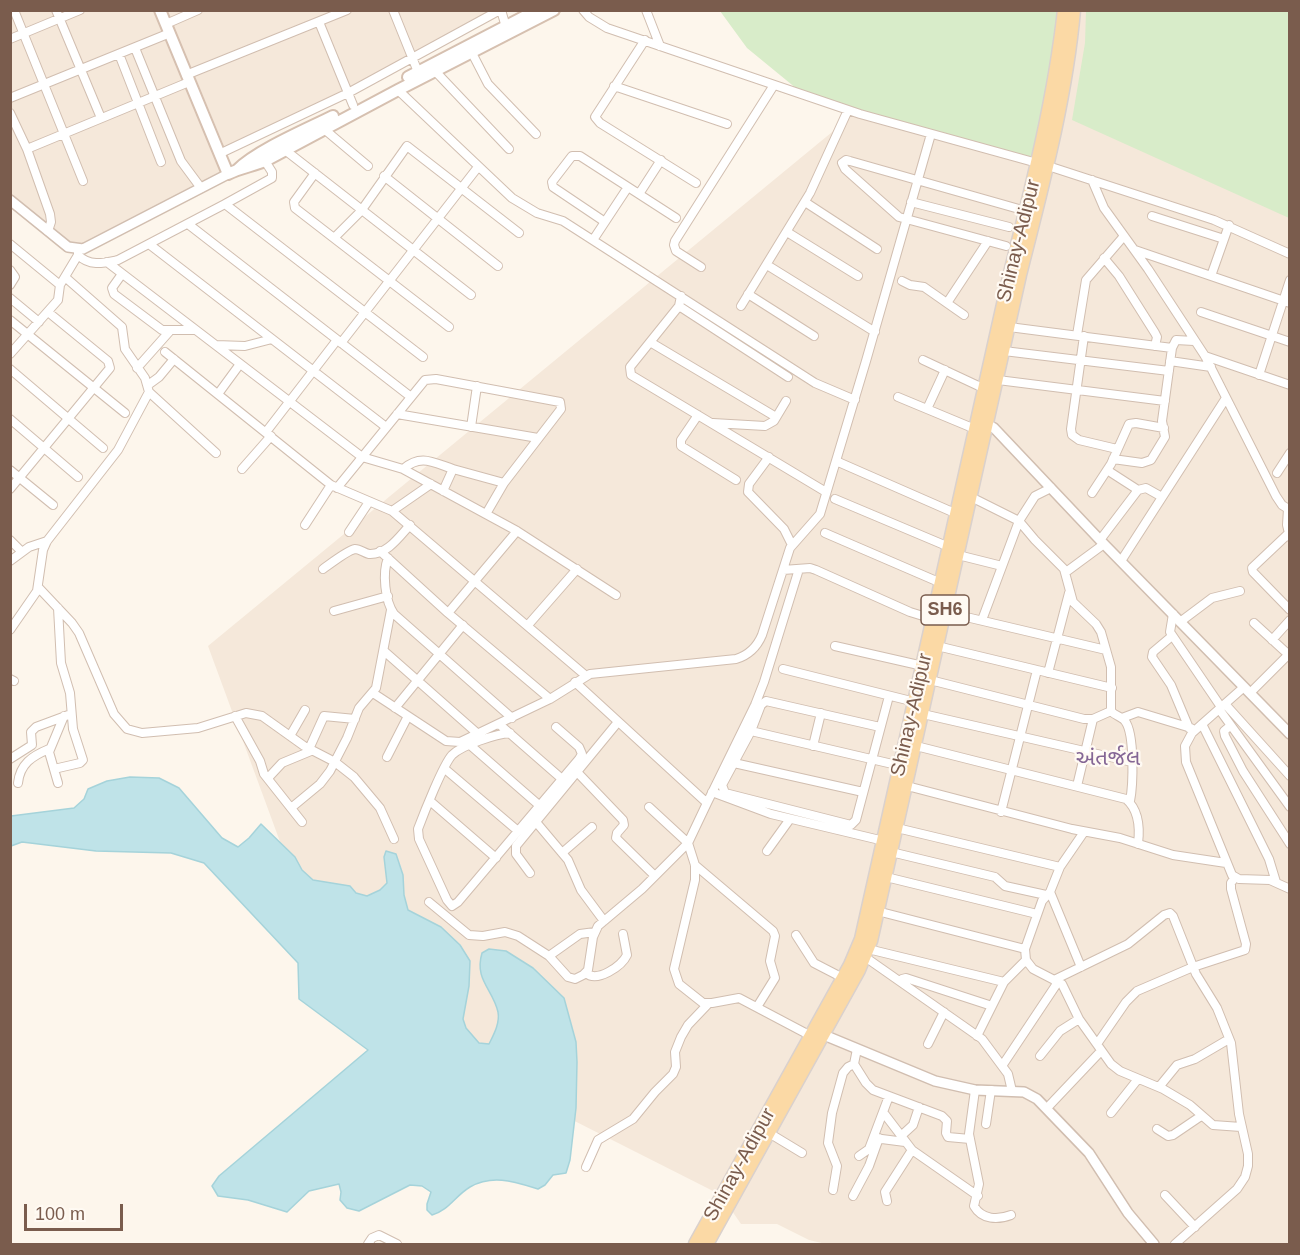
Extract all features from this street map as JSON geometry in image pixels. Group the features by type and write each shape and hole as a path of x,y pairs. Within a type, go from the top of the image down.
{"main road":[{"path":"160,10 219,154 233,172"},
{"path":"233,172 262,153 537,10"},
{"path":"233,172 266,161 554,10"},
{"name":"Shinay-Adipur","path":"695,1245 737,1181 816,1034 866,953 886,877 938,646 941,584 971,497 985,390 1010,273 1026,212 1043,165 1064,10"},
{"name":"Shinay-Adipur","path":"737,1181 769,1133 861,939 923,666 940,618 954,551 957,514 980,424 998,380 1043,165 1068,63 1074,10"},
{"name":"Shinay-Adipur","path":"707,1245 727,1198"}],"street":[{"path":"14,10 82,181"},
{"path":"10,39 58,15 80,10"},
{"path":"10,98 135,48 198,10"},
{"path":"27,149 154,96 188,78 347,10"},
{"path":"393,10 418,72"},
{"path":"219,154 348,93 501,10 506,27"},
{"path":"583,10 597,23 660,46 848,110 1043,165 1229,225 1290,254"},
{"path":"646,10 660,46"},
{"path":"58,15 101,118"},
{"path":"319,22 353,105"},
{"path":"645,40 596,114 597,120 696,183"},
{"path":"135,48 181,160 201,188"},
{"path":"472,53 488,84 536,134"},
{"path":"119,54 161,162"},
{"path":"436,72 509,149"},
{"path":"701,267 676,251 675,241 774,85"},
{"path":"614,86 727,124"},
{"path":"398,90 512,198 537,213 563,221 815,383 855,400"},
{"path":"741,306 805,202 848,110"},
{"path":"10,113 27,149 50,214 51,222 48,231"},
{"path":"324,129 368,166"},
{"path":"373,693 446,741 460,742 550,699 585,675 744,656 759,643 792,545 820,514 931,134"},
{"path":"334,238 361,211 384,176 408,146 519,233"},
{"path":"285,150 471,296"},
{"path":"605,222 555,190 552,183 568,159 576,155 676,218"},
{"path":"639,194 661,160"},
{"path":"1006,246 906,219 894,213 842,164 846,160 850,161 1026,212"},
{"path":"12,205 78,252 88,262 107,262 118,260 150,244 272,178 272,172 266,161"},
{"path":"242,469 289,401 366,312 478,168"},
{"path":"10,354 58,300 60,285 78,252 233,172"},
{"path":"315,173 293,204 295,208 449,327"},
{"path":"384,176 498,267"},
{"path":"1092,180 1104,208 1205,356 1276,496 1289,510 1289,535 1252,568 1253,572 1290,610"},
{"path":"593,240 628,187"},
{"path":"805,202 877,249"},
{"path":"911,202 1009,227"},
{"path":"225,204 423,357"},
{"path":"1152,216 1224,239"},
{"path":"188,224 411,397"},
{"path":"1211,276 1229,225"},
{"path":"787,232 858,276"},
{"path":"1117,448 1079,440 1072,435 1071,429 1080,361 1084,285 1090,273 1124,236"},
{"path":"947,303 988,241"},
{"path":"10,244 60,285"},
{"path":"150,244 386,427"},
{"path":"1134,249 1286,302"},
{"path":"1104,258 1115,269 1155,333 1155,345"},
{"path":"107,262 362,457 403,469 431,484 517,531 616,595"},
{"path":"767,265 875,332"},
{"path":"10,270 15,277 10,285"},
{"path":"122,274 112,288 114,294 162,330 169,332 195,330"},
{"path":"65,277 122,327 125,349 149,389 216,453"},
{"path":"902,280 910,285 924,287 964,315"},
{"path":"1259,375 1286,302 1290,280"},
{"path":"748,294 814,336"},
{"path":"681,297 679,306 630,367 631,375 826,492"},
{"path":"10,298 39,321"},
{"path":"679,306 788,377"},
{"path":"10,489 110,368 108,361 48,312"},
{"path":"1201,312 1290,342"},
{"path":"10,320 125,413"},
{"path":"1009,327 1172,348"},
{"path":"137,368 169,332"},
{"path":"215,345 245,346 272,339"},
{"path":"1113,459 1149,462 1165,440 1162,421 1172,348 1176,340 1194,340"},
{"path":"650,342 776,417"},
{"path":"1004,351 1169,372"},
{"path":"165,352 334,486 392,511 585,675"},
{"path":"1205,356 1290,385"},
{"path":"10,630 34,598 38,587 43,550 47,541 118,450 148,399 149,389 174,359"},
{"path":"922,360 985,390"},
{"path":"1170,361 1211,367"},
{"path":"218,394 240,364"},
{"path":"10,369 103,448"},
{"path":"927,409 945,370"},
{"path":"305,525 334,486 362,457 422,384 429,379 560,402 561,410 504,483 486,514"},
{"path":"998,380 1165,401"},
{"path":"471,427 477,386"},
{"path":"898,397 927,409 980,424 1051,488 1290,734"},
{"path":"1121,561 1226,398"},
{"path":"711,423 765,426 774,421 786,401"},
{"path":"397,414 538,438"},
{"path":"698,415 681,440 681,446 736,480"},
{"path":"10,419 78,477"},
{"path":"1092,494 1113,459 1129,424 1164,428"},
{"path":"1277,472 1290,453"},
{"path":"769,458 749,484 748,492 784,529 792,545"},
{"path":"403,469 411,462 421,460 504,483"},
{"path":"836,461 957,514"},
{"path":"443,491 453,469"},
{"path":"10,470 53,505"},
{"path":"1107,470 1138,490"},
{"path":"392,511 431,484"},
{"path":"982,621 1019,521 1035,496 1051,488"},
{"path":"1066,572 1102,542 1138,490 1146,488 1162,497"},
{"path":"971,497 1019,521 1066,572 1077,607 1098,627 1111,667 1111,711 1125,721 1130,732 1133,782 1130,801 1140,827 1138,844"},
{"path":"835,499 954,551 1002,566"},
{"path":"349,532 369,502"},
{"path":"323,569 352,550 370,554 380,551 394,543 410,525"},
{"path":"448,613 517,531"},
{"path":"825,533 941,584"},
{"path":"10,540 22,552"},
{"path":"10,561 36,543 47,541"},
{"path":"380,551 448,613 550,699"},
{"path":"291,808 320,784 335,762 363,702 373,693 379,682 391,609 385,571 388,558"},
{"path":"528,625 577,569"},
{"path":"429,902 470,935 509,933 518,936 549,956 570,979 586,973 595,932 688,843 755,705 799,569"},
{"path":"783,570 816,570 910,612 940,618 982,621 1106,650"},
{"path":"38,587 79,633 114,714 127,729 142,733 198,728 246,713 262,716 310,750 335,762 354,777 374,800 394,839"},
{"path":"1048,673 1070,590"},
{"path":"1240,591 1212,597 1176,618 1169,629 1222,706 1290,776"},
{"path":"334,611 388,596"},
{"path":"18,783 19,772 24,765 49,749 67,715 70,693 61,663 58,608"},
{"path":"391,609 512,718"},
{"path":"1272,640 1290,620"},
{"path":"1254,623 1289,656 1247,690 1195,727 1185,746 1186,762 1229,871 1235,877 1276,882 1290,889"},
{"path":"395,708 463,625"},
{"path":"1172,636 1153,652 1152,657 1171,685 1269,859 1276,882"},
{"path":"835,646 923,666"},
{"path":"938,646 1112,688"},
{"path":"384,651 478,734"},
{"path":"783,669 915,702"},
{"path":"1002,812 1037,670"},
{"path":"930,680 1084,719 1093,719 1111,711"},
{"path":"575,682 707,803"},
{"path":"880,727 766,701 761,705 751,731 722,785 725,793 851,825 856,820 889,696"},
{"path":"1222,706 1230,726 1290,807"},
{"path":"290,736 305,710"},
{"path":"1122,718 1138,712 1195,727"},
{"path":"813,746 821,713"},
{"path":"923,714 1132,762"},
{"path":"10,759 32,745 32,732 36,727 67,715"},
{"path":"54,769 80,763 83,760 67,715"},
{"path":"235,716 268,778 302,822"},
{"path":"268,778 282,763 310,750 324,716 355,719"},
{"path":"387,757 408,716"},
{"path":"1077,786 1093,719"},
{"path":"530,873 514,849 618,722"},
{"path":"499,724 562,779"},
{"path":"1230,726 1224,731 1225,736 1246,777 1290,844"},
{"path":"510,733 470,745 452,755 430,801 418,834 449,904 452,906 459,902 579,759 582,751 556,727"},
{"path":"751,731 901,766"},
{"path":"470,745 540,806"},
{"path":"916,746 1122,797 1130,801"},
{"path":"49,749 58,783"},
{"path":"734,763 863,792"},
{"path":"445,769 518,831"},
{"path":"577,772 623,820 624,825 616,838 655,876"},
{"path":"907,786 1083,832 1120,838 1173,855 1226,863"},
{"path":"712,792 771,814 884,841"},
{"path":"430,801 496,858"},
{"path":"649,807 688,843 695,865 695,880 674,973 679,984 698,1000 708,1004 739,998 816,1034 935,1081 975,1090 1024,1092 1037,1099 1089,1153 1128,1213 1154,1245"},
{"path":"766,851 790,819"},
{"path":"536,822 571,866 581,890 604,921"},
{"path":"562,853 592,827"},
{"path":"897,828 1060,867"},
{"path":"1083,832 1060,867 1037,914 1025,949 1026,960 1033,969 1056,981 1065,989 1079,1019 1111,1064 1120,1071 1159,1087 1190,1104 1207,1121 1219,1126 1241,1127"},
{"path":"891,852 995,877 1005,886 1048,894"},
{"path":"695,865 773,931 775,936 770,961 775,978 757,1007"},
{"path":"886,877 1037,914"},
{"path":"1047,1108 1099,1047 1126,1002 1137,991 1193,967 1245,950 1246,944 1231,889 1231,883 1235,877"},
{"path":"1048,894 1081,967"},
{"path":"877,911 1025,949"},
{"path":"1002,1066 1056,981 1128,944 1170,913 1173,915 1193,967 1217,1008 1229,1039 1233,1053 1241,1127 1248,1154 1245,1177 1238,1189 1175,1245"},
{"path":"549,956 580,934 595,932"},
{"path":"586,973 594,977 620,965 627,955 624,934"},
{"path":"795,935 814,963 843,978"},
{"path":"866,953 987,1045 1011,1080 1012,1091"},
{"path":"866,953 1004,982"},
{"path":"977,1036 1004,982 1026,960"},
{"path":"900,981 906,978 992,1006"},
{"path":"586,1167 598,1140 633,1119 673,1074 676,1068 675,1052 681,1037 688,1025 708,1004"},
{"path":"928,1044 944,1012"},
{"path":"1040,1056 1060,1031 1079,1019"},
{"path":"1159,1087 1177,1065 1195,1059 1229,1039"},
{"path":"857,1049 854,1064 869,1087 946,1118 948,1137 970,1138"},
{"path":"833,1190 837,1166 828,1143 832,1113 843,1073 854,1064"},
{"path":"1111,1113 1138,1079"},
{"path":"975,1090 969,1126 979,1184 974,1206 977,1211 998,1220 1011,1215"},
{"path":"986,1124 991,1090"},
{"path":"853,1196 869,1166 889,1096"},
{"path":"903,1139 910,1130 919,1107"},
{"path":"883,1112 912,1150 978,1196"},
{"path":"1157,1129 1168,1136 1173,1135 1201,1116"},
{"path":"769,1133 802,1153"},
{"path":"876,1138 903,1139"},
{"path":"859,1156 869,1149 876,1138"},
{"path":"887,1201 885,1192 912,1150"},
{"path":"1165,1195 1195,1227"},
{"path":"368,1245 372,1238 379,1235 397,1245"}],"shaded area":[{"path":"11,11 493,11 421,53 226,151 190,65 183,67 226,175 78,253 11,196"},
{"path":"979,11 1095,11 1289,76 1289,1244 826,1244 809,1240 777,1224 741,1224 721,1195 339,1002 208,646"}],"green space":[{"path":"720,11 1059,11 1052,86 1029,165 808,98 747,48"},
{"path":"1086,11 1289,11 1289,218 1072,120 1085,43"}],"water":[{"path":"130,777 159,778 179,788 222,838 238,847 261,824 295,857 302,870 313,880 350,886 356,893 367,896 380,890 387,883 384,857 386,851 396,854 403,875 404,895 408,910 441,927 460,945 470,961 469,986 463,1019 466,1028 479,1043 489,1044 498,1020 496,1004 480,970 482,953 489,949 506,951 533,968 564,998 576,1042 576,1108 570,1160 566,1173 553,1175 545,1185 538,1189 504,1180 479,1183 470,1187 443,1210 432,1215 427,1210 431,1192 422,1186 410,1185 359,1211 347,1208 340,1200 339,1184 309,1191 287,1212 248,1200 218,1196 212,1186 219,1176 368,1050 299,999 298,963 204,863 171,853 96,851 22,842 11,846 11,816 74,808 84,799 88,789 107,781"}],"district":[{"name":"અંતર્જલ","path":"1108,759"}]}
